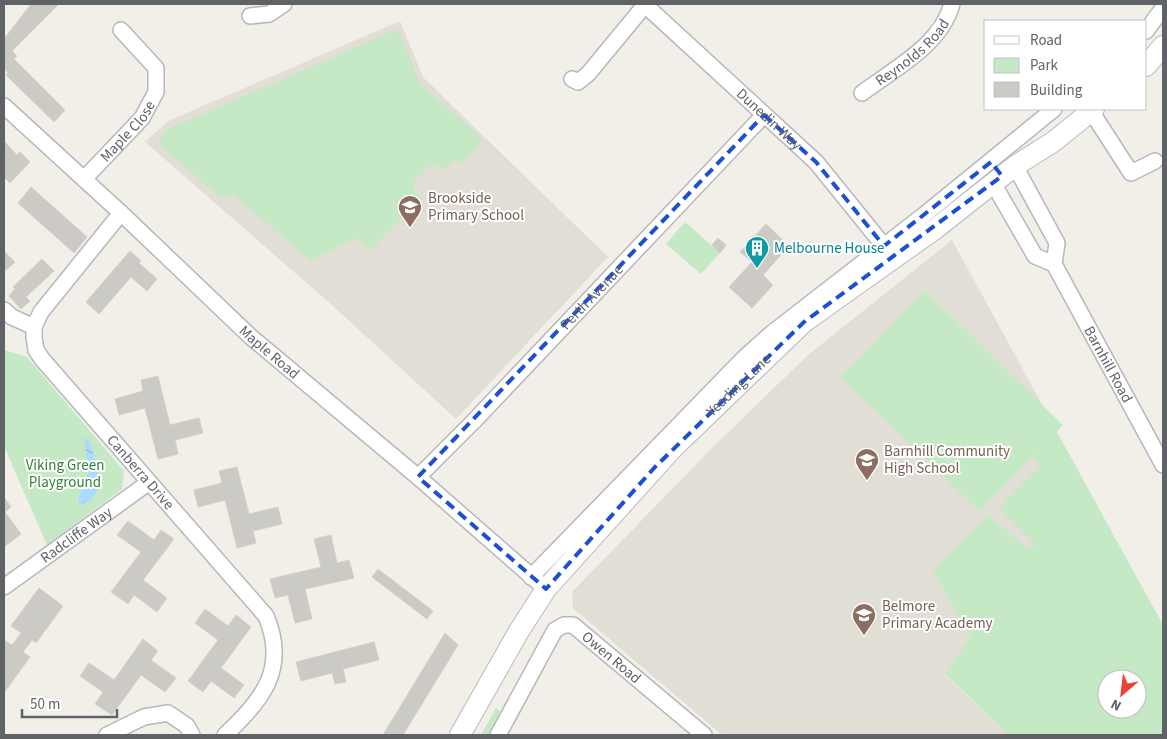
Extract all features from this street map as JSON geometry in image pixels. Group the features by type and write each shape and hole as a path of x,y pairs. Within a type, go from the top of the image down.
{"street":[{"path":"250,16 269,14 284,4"},
{"name":"Reynolds Road","path":"862,93 935,37 948,19 952,4"},
{"path":"572,79 578,82 588,74 645,5"},
{"name":"Dunedin Way","path":"645,5 816,162 884,246"},
{"path":"1147,30 1163,8"},
{"name":"Maple Close","path":"84,179 142,118 156,92 156,68 121,30"},
{"path":"1147,65 1163,46"},
{"name":"Maple Road","path":"4,106 121,213 251,337 418,477 546,589"},
{"path":"531,577 744,358 779,327 884,246 1000,172 1053,110"},
{"path":"1092,110 1131,173 1155,161"},
{"name":"Yeading Lane","path":"460,735 519,631 546,589 655,467 804,322 934,229 1000,172 1053,142 1092,110"},
{"name":"Perth Avenue","path":"418,477 474,422 764,115"},
{"path":"1000,172 1057,243 1054,264 1035,256 1000,172"},
{"path":"4,310 12,317 34,327 41,312 121,213"},
{"name":"Barnhill Road","path":"1054,264 1163,465"},
{"name":"Canberra Drive","path":"34,327 36,350 42,359 266,616 274,634 276,652 274,669 266,686 225,735"},
{"name":"Radcliffe Way","path":"4,587 148,482"},
{"name":"Owen Road","path":"498,735 555,630 564,625 573,625 701,734"},
{"path":"107,735 144,717 168,713 187,726 192,735"}],"highlighted area":[{"path":"764,115 816,162 884,246 991,162 1002,176 804,322 655,467 546,589 418,477"}],"shaded area":[{"name":"Brookside Primary School","path":"400,21 423,77 608,257 456,419 333,306 145,142 168,121"},
{"name":"Barnhill Community High School","path":"952,240 1056,430 1076,506 1028,550 933,571 970,637 945,675 1009,735 722,735 573,608 572,592 711,449 808,355"}],"green space":[{"path":"398,29 421,85 483,139 463,165 454,159 443,170 436,165 429,166 414,181 413,189 421,198 370,251 357,238 311,261 234,195 220,197 158,143 166,130"},
{"path":"685,222 720,253 701,274 666,244"},
{"path":"925,291 1063,425 1057,432 1163,625 1163,735 1009,735 945,674 970,637 933,571 989,515 1028,550 1035,544 999,508 1041,466 1034,457 1042,447 979,511 841,377"},
{"name":"Viking Green Playground","path":"4,350 27,357 124,471 122,489 47,545 4,446"},
{"path":"496,708 500,711 489,735 481,735"}],"water":[{"path":"84,439 89,439 97,467 98,486 90,500 80,505 78,498 89,472"}],"building":[{"path":"31,4 59,4 12,51 17,56 14,59 65,110 54,122 6,75 8,73 4,68 4,39"},
{"path":"4,141 17,155 20,152 30,162 10,183 4,177"},
{"path":"31,187 87,237 74,253 18,203"},
{"name":"Melbourne House","path":"766,224 789,246 763,275 773,285 752,308 729,287 752,262 740,252"},
{"path":"718,238 726,245 720,253 712,245"},
{"path":"4,251 15,262 4,272"},
{"path":"130,251 141,261 139,263 157,279 147,291 131,277 99,314 86,302"},
{"path":"42,259 54,271 26,297 30,301 21,309 9,296 15,289 13,287"},
{"path":"158,376 170,425 199,418 203,433 175,440 178,454 158,459 145,408 119,415 115,399 143,391 141,380"},
{"path":"237,467 249,514 278,507 282,524 253,531 256,543 237,548 225,500 198,507 194,490 222,483 219,471"},
{"path":"4,497 11,507 5,512 21,534 4,547"},
{"path":"128,521 154,540 161,530 174,539 143,580 167,598 157,612 134,595 128,604 111,592 141,552 117,535"},
{"path":"331,535 337,563 349,560 354,578 305,589 312,619 295,623 288,595 275,598 270,579 321,567 314,539"},
{"path":"378,569 433,611 427,619 372,577"},
{"path":"39,588 63,606 36,643 32,640 23,652 30,657 4,693 4,640 12,645 21,633 11,626"},
{"path":"205,609 228,626 236,615 251,627 221,668 244,685 234,698 211,681 203,692 188,681 218,640 195,623"},
{"path":"445,633 458,645 403,735 383,735"},
{"path":"143,639 158,651 151,660 176,678 165,692 141,675 112,715 95,704 103,692 80,676 89,663 114,680"},
{"path":"374,642 379,660 343,669 346,682 335,684 332,673 301,681 296,662"}],"place":[{"name":"Brookside Primary School","path":"410,228"},
{"name":"Melbourne House","path":"757,269"},
{"name":"Barnhill Community High School","path":"867,481"},
{"name":"Belmore Primary Academy","path":"864,636"}]}
